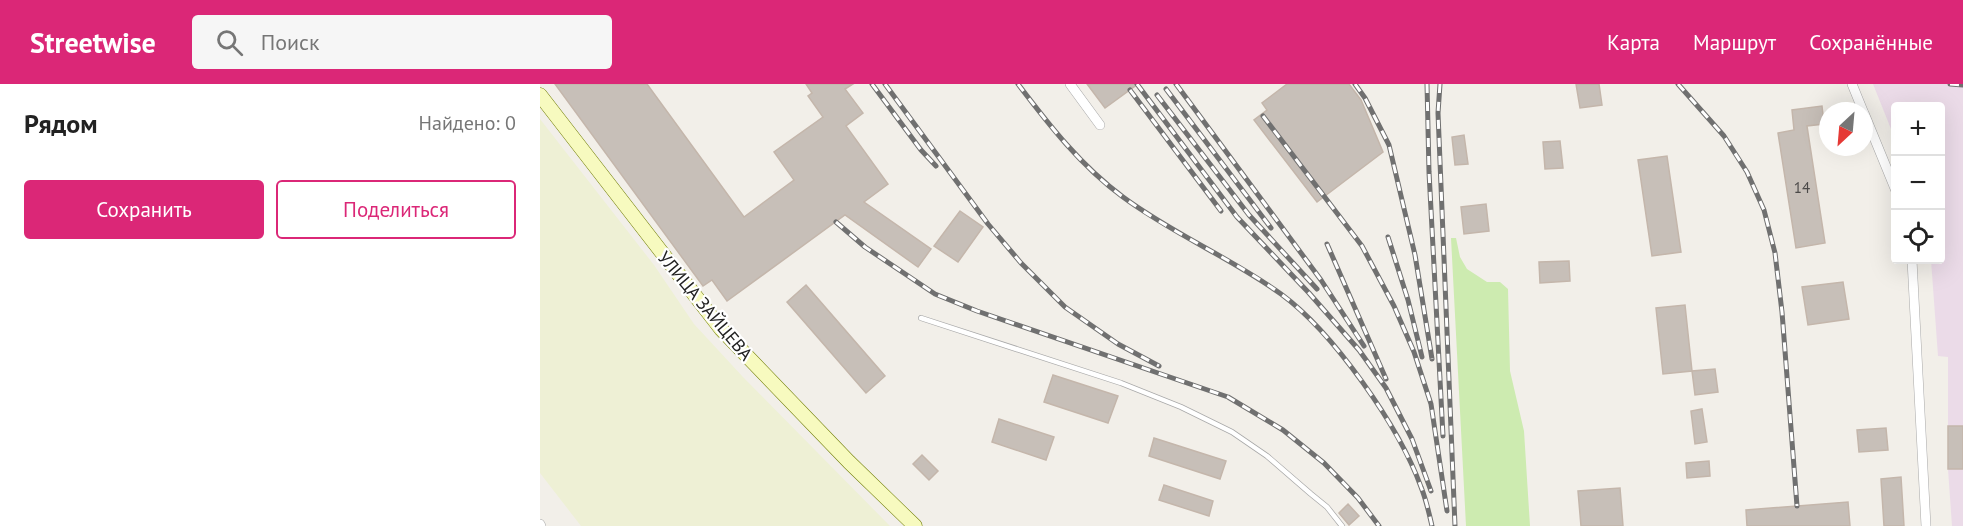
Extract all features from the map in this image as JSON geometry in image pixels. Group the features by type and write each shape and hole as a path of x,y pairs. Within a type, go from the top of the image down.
{"street":[{"path":"1070,84 1100,124"},
{"path":"1852,84 1860,102"},
{"name":"УЛИЦА ЗАЙЦЕВА","path":"540,95 720,330 915,526"},
{"path":"1873,134 1891,179"},
{"path":"1912,264 1926,526"}],"lane":[{"path":"921,318 1121,383 1181,407 1232,432 1267,456 1327,507 1342,526"}],"shaded area":[{"path":"1873,84 1963,84 1963,526 1952,526 1948,469 1948,357 1938,356 1931,264 1945,264 1945,102 1891,102 1891,129"}],"green space":[{"path":"540,119 654,265 694,324 890,526 581,526 540,473"},
{"path":"1451,238 1456,238 1460,257 1467,269 1487,282 1500,282 1508,289 1510,371 1524,431 1530,526 1466,526"}],"building":[{"path":"555,84 647,84 744,217 794,180 774,152 823,117 808,96 812,93 806,84 853,84 845,89 863,113 846,126 888,184 864,202 931,249 918,267 845,215 727,301 712,280 703,286"},
{"path":"1087,84 1138,84 1105,108"},
{"path":"1287,84 1349,84 1361,100 1383,152 1317,202 1254,120 1267,110 1262,103"},
{"path":"1576,84 1599,84 1602,105 1580,108"},
{"path":"1819,106 1819,125 1807,126 1825,243 1796,248 1778,133 1794,130 1792,110"},
{"path":"1464,135 1468,164 1455,165 1452,137"},
{"path":"1560,141 1563,168 1545,169 1543,142"},
{"path":"1667,156 1681,252 1652,256 1638,160"},
{"path":"1486,204 1489,231 1464,234 1461,207"},
{"path":"960,211 983,227 958,262 934,246"},
{"path":"1569,261 1570,281 1540,283 1539,262"},
{"path":"1843,282 1849,319 1808,325 1802,287"},
{"path":"806,285 885,376 866,393 787,302"},
{"path":"1685,305 1692,371 1663,374 1656,308"},
{"path":"1715,369 1718,392 1695,395 1692,371"},
{"path":"1053,375 1118,396 1108,423 1044,402"},
{"path":"1702,409 1707,442 1695,444 1691,411"},
{"path":"999,419 1054,437 1046,460 992,442"},
{"path":"1948,426 1963,426 1963,469 1948,469"},
{"path":"1886,428 1888,450 1859,452 1857,430"},
{"path":"1154,438 1226,461 1220,479 1149,456"},
{"path":"922,455 938,471 929,480 913,464"},
{"path":"1709,461 1710,476 1687,478 1686,463"},
{"path":"1901,477 1904,526 1884,526 1881,479"},
{"path":"1164,485 1213,501 1209,516 1159,500"},
{"path":"1620,488 1623,526 1581,526 1578,491"},
{"path":"1848,502 1850,526 1747,526 1746,510"},
{"path":"1348,504 1359,516 1349,525 1339,513"}],"railway":[{"path":"872,84 921,150 936,166"},
{"path":"885,84 988,224 1021,263 1065,307 1118,344 1159,366"},
{"path":"1018,84 1066,144 1108,185 1162,223 1281,294 1322,332 1362,382 1397,436 1421,487 1432,526"},
{"path":"1137,84 1237,217 1359,350 1386,388 1412,439 1431,491"},
{"path":"1176,84 1321,280 1364,346"},
{"path":"1355,84 1365,98 1389,145 1415,255 1432,359"},
{"path":"1427,84 1429,172 1443,436"},
{"path":"1440,84 1438,113 1455,526"},
{"path":"1678,84 1724,136 1747,172 1764,210 1775,253 1782,312 1797,506"},
{"path":"1950,84 1963,85"},
{"path":"1166,89 1271,228"},
{"path":"1130,90 1221,211"},
{"path":"1157,95 1249,215 1317,289"},
{"path":"1263,116 1362,246 1394,306 1414,352 1431,404 1447,511"},
{"path":"836,222 865,247 935,294 977,311 1228,397 1283,430 1324,463 1358,498 1379,526"},
{"path":"1388,237 1408,300 1422,357"},
{"path":"1327,244 1386,379"}]}
